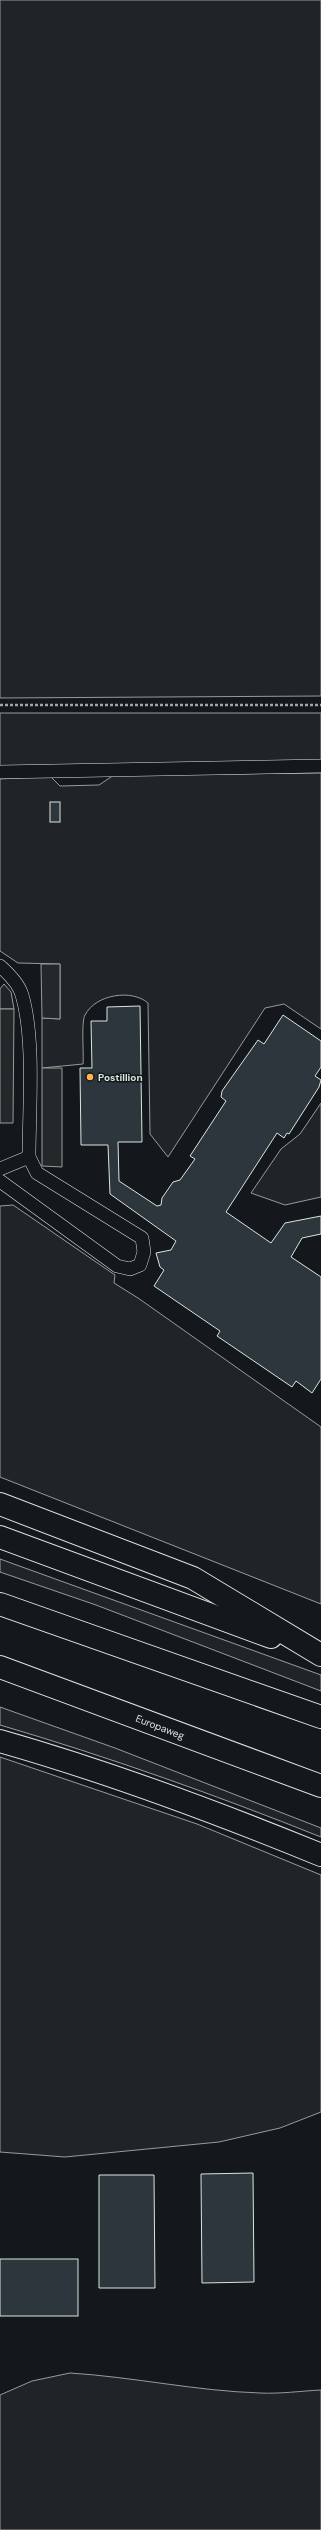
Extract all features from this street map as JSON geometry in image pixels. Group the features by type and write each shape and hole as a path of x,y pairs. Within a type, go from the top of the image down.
{"highway":[{"path":"0,1504 193,1578 321,1655"},
{"path":"0,1537 321,1655"},
{"path":"0,1604 321,1717"},
{"name":"Europaweg","path":"0,1667 321,1786"},
{"path":"0,1741 64,1759 236,1821 321,1855"}],"lane":[{"path":"0,772 321,766"},
{"path":"0,966 10,974 22,993 29,1025 29,1157 37,1173 142,1238 144,1252 140,1265 130,1269 117,1266 0,1181"},
{"path":"0,1169 29,1157"}],"path":[{"path":"0,705 321,705"}],"shaded area":[{"path":"0,0 321,0 321,696 0,698"},
{"path":"0,713 321,713 321,761 0,766"},
{"path":"321,773 321,1029 284,1004 265,1008 168,1157 150,1134 148,1003 133,996 124,995 106,998 97,1002 90,1008 84,1019 83,1064 42,1068 42,1018 60,1019 60,964 18,963 0,951 0,779 50,776 60,786 99,785 114,775"},
{"path":"41,964 60,964 60,1019 42,1018"},
{"path":"4,984 11,992 14,1009 0,1009 0,989"},
{"path":"0,1009 14,1009 13,1123 0,1123"},
{"path":"42,1068 62,1068 62,1167 42,1166"},
{"path":"321,1103 321,1197 285,1205 251,1193 281,1149 300,1134"},
{"path":"13,1205 115,1275 114,1283 138,1298 321,1427 321,1604 0,1477 0,1206"},
{"path":"0,1559 321,1675 321,1691 96,1605 0,1572"},
{"path":"0,1707 115,1748 321,1828 321,1837 162,1777 0,1725"},
{"path":"0,1757 197,1824 321,1875 321,2112 280,2128 219,2142 65,2157 0,2152"},
{"path":"70,2373 236,2392 275,2393 321,2390 321,2530 0,2530 0,2395 32,2381"}],"building":[{"path":"50,802 60,802 60,822 50,822"},
{"path":"140,1006 142,1142 118,1142 119,1181 157,1206 161,1205 162,1198 173,1182 180,1180 195,1159 190,1156 226,1101 221,1097 222,1091 258,1040 264,1044 283,1015 321,1041 321,1067 315,1076 321,1080 319,1087 289,1134 287,1133 284,1138 277,1133 226,1212 271,1243 285,1223 321,1216 321,1234 302,1238 291,1257 321,1277 321,1379 312,1393 296,1381 292,1387 217,1336 220,1331 154,1286 164,1270 160,1267 156,1253 171,1250 176,1241 110,1194 108,1145 81,1145 80,1068 92,1068 91,1021 107,1021 107,1007"},
{"path":"253,2173 254,2282 202,2283 201,2174"},
{"path":"99,2175 154,2175 155,2288 99,2288"},
{"path":"0,2259 78,2259 78,2316 0,2316"}],"place":[{"name":"Postillion","path":"90,1077"}]}
